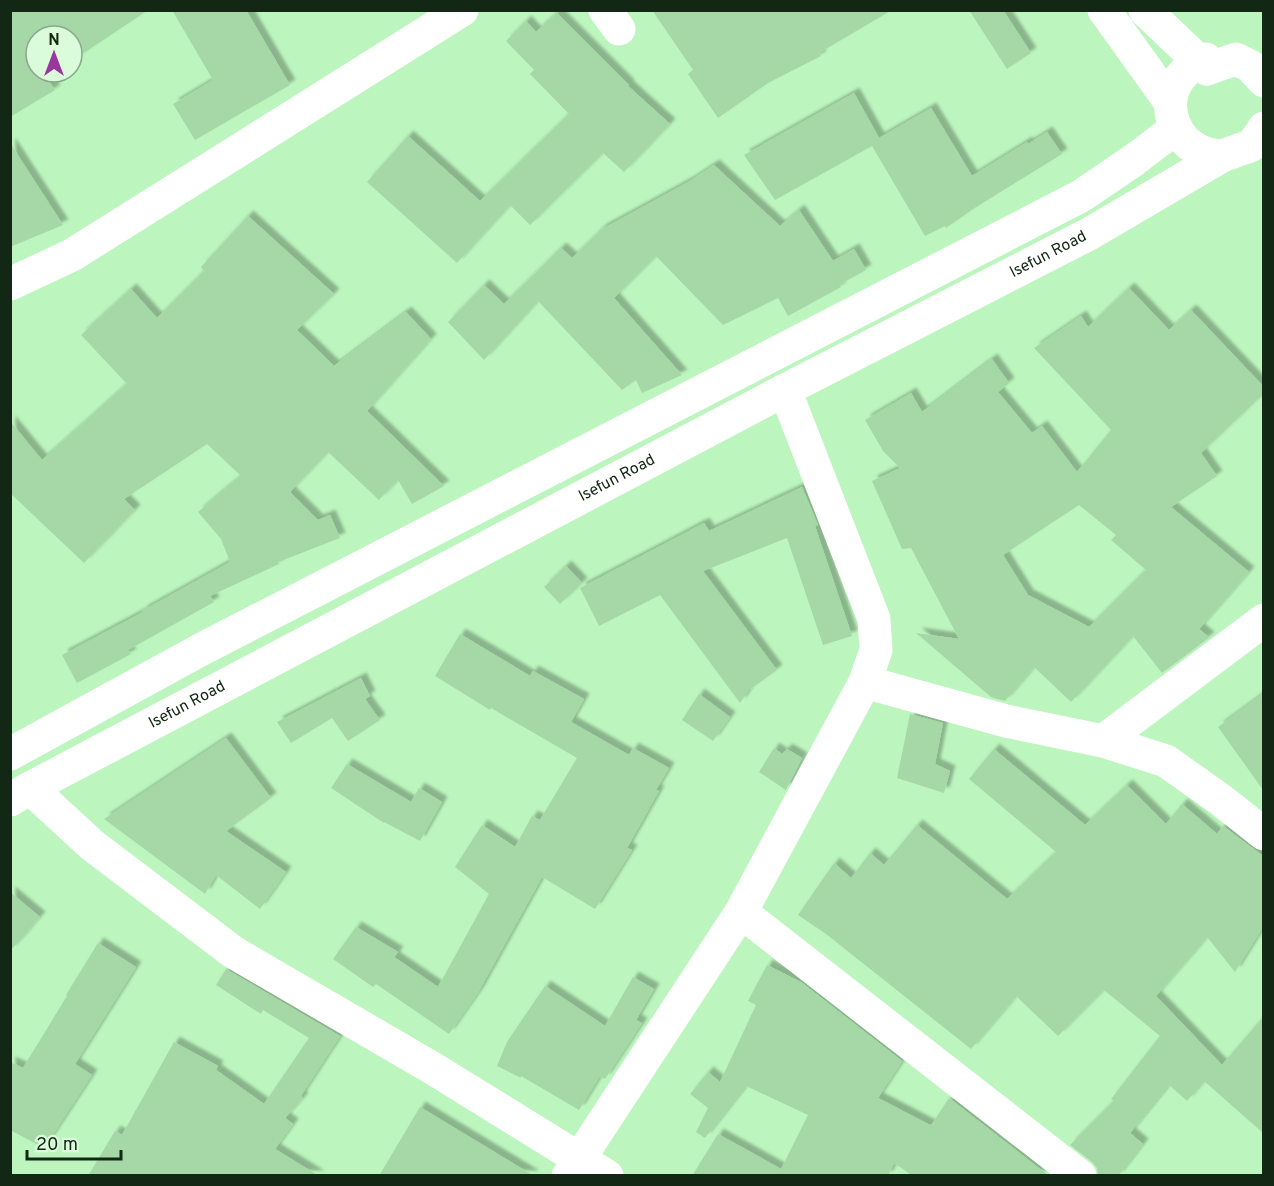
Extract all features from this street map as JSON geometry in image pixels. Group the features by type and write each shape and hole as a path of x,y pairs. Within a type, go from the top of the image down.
{"street":[{"path":"10,284 72,255 462,10"},
{"path":"1104,10 1173,115 1183,140 1205,154 1222,156"},
{"path":"1144,10 1207,69"},
{"path":"10,754 213,643 1081,196 1134,160 1173,115 1174,87 1181,75 1192,65 1206,59 1207,69"},
{"path":"1207,69 1236,59 1250,66 1263,78"},
{"name":"Isefun Road","path":"20,794 785,390 1089,234 1222,156 1250,146 1263,129"},
{"path":"573,1167 741,912 865,681 876,650 874,619 785,390"},
{"path":"1103,741 1263,620"},
{"path":"865,681 1006,721 1103,741 1166,761 1221,800 1263,834"},
{"path":"20,794 92,845 233,952 434,1069 573,1167 607,1176"},
{"path":"741,912 1080,1176"}],"building":[{"path":"10,10 148,10 84,53 84,24 24,24 24,84 51,84 55,90 10,117"},
{"path":"172,10 246,10 290,85 195,140 173,104 213,80"},
{"path":"652,10 892,10 819,53 821,56 768,83 718,118 688,74 693,70"},
{"path":"969,10 1003,10 1031,53 1007,69"},
{"path":"557,13 628,86 670,124 624,172 603,153 530,225 510,205 457,263 367,182 408,136 480,201 569,114 530,74 534,70 506,41 526,21 536,32"},
{"path":"854,93 879,138 931,108 972,176 1047,132 1062,154 946,228 945,226 925,236 872,146 775,200 744,155"},
{"path":"10,143 63,225 10,247"},
{"path":"714,165 780,226 799,210 833,261 854,249 866,270 839,285 841,287 788,316 778,298 723,325 656,256 614,298 682,375 642,393 636,380 622,390 538,301 484,360 448,322 484,285 504,304 561,248 572,258 602,229 690,181"},
{"path":"248,216 334,294 297,330 334,366 406,312 431,339 367,411 444,486 412,504 398,480 379,500 328,452 290,492 318,520 330,515 340,538 278,562 279,564 210,596 214,602 128,650 131,654 77,683 62,655 230,562 221,539 198,512 241,476 207,444 124,499 135,510 84,563 10,493 10,421 42,460 127,384 81,335 131,289 157,318 204,271 201,267"},
{"path":"1129,288 1169,330 1191,310 1263,386 1263,394 1201,453 1217,476 1171,507 1249,572 1199,629 1209,637 1162,673 1133,636 1071,702 1034,667 1005,701 991,697 916,633 959,639 911,548 902,549 872,481 900,468 883,451 865,420 911,393 922,412 992,359 1009,383 998,392 1032,433 1042,426 1077,472 1111,430 1034,348 1081,316 1088,327","holes":["1079,505 1116,535 1111,540 1146,570 1089,627 1028,595 1003,555"]},
{"path":"802,487 818,525 815,526 852,636 823,645 787,538 703,571 777,670 749,690 740,703 660,595 599,626 580,588 704,523 709,531"},
{"path":"566,566 582,583 560,604 544,587"},
{"path":"460,634 530,676 533,671 584,699 571,722 629,755 633,748 669,768 656,790 659,791 627,848 632,850 595,909 542,877 479,991 449,1034 376,984 373,987 333,959 356,927 398,952 394,957 438,987 489,894 455,867 482,825 515,847 532,816 540,820 577,758 491,708 490,710 435,676"},
{"path":"361,678 370,696 365,699 380,720 348,741 332,718 291,743 277,722"},
{"path":"699,694 730,717 713,741 682,720"},
{"path":"1263,694 1263,790 1218,727"},
{"path":"910,714 943,723 935,764 950,771 944,793 897,778"},
{"path":"226,738 271,798 226,831 286,872 260,909 216,875 205,894 104,819"},
{"path":"774,748 782,754 787,749 802,758 786,790 759,772"},
{"path":"994,749 1085,825 1127,785 1166,824 1182,804 1217,834 1223,826 1263,856 1263,927 1235,972 1207,937 1156,996 1222,1065 1263,1017 1263,1133 1204,1081 1187,1101 1169,1085 1130,1133 1143,1144 1118,1176 1098,1176 1097,1168 1092,1162 1070,1145 1114,1101 1111,1099 1160,1036 1104,990 1058,1036 1016,996 971,1049 826,934 798,915 834,863 851,878 870,853 884,865 917,825 1007,899 1056,852 969,779"},
{"path":"347,764 411,802 419,788 442,802 420,841 384,823 331,788"},
{"path":"10,892 40,917 10,951"},
{"path":"98,943 136,967 75,1064 92,1075 44,1148 10,1130 10,1062 23,1068"},
{"path":"767,965 801,982 902,1061 878,1098 930,1125 949,1098 1049,1176 913,1176 894,1163 888,1176 692,1176 718,1134 781,1169 808,1115 746,1086 705,1138 696,1132 708,1108 690,1094 708,1072 720,1082 756,1005 748,1001"},
{"path":"226,969 340,1036 301,1096 303,1098 285,1118 293,1124 275,1149 319,1176 88,1176 115,1131 122,1135 174,1042 218,1066 216,1070 264,1104 309,1038 263,1010 261,1014 216,985"},
{"path":"633,977 654,989 636,1020 642,1023 605,1079 600,1076 579,1110 521,1076 521,1078 497,1066 507,1042 545,986 605,1026"},
{"path":"420,1107 534,1176 379,1176"}]}
